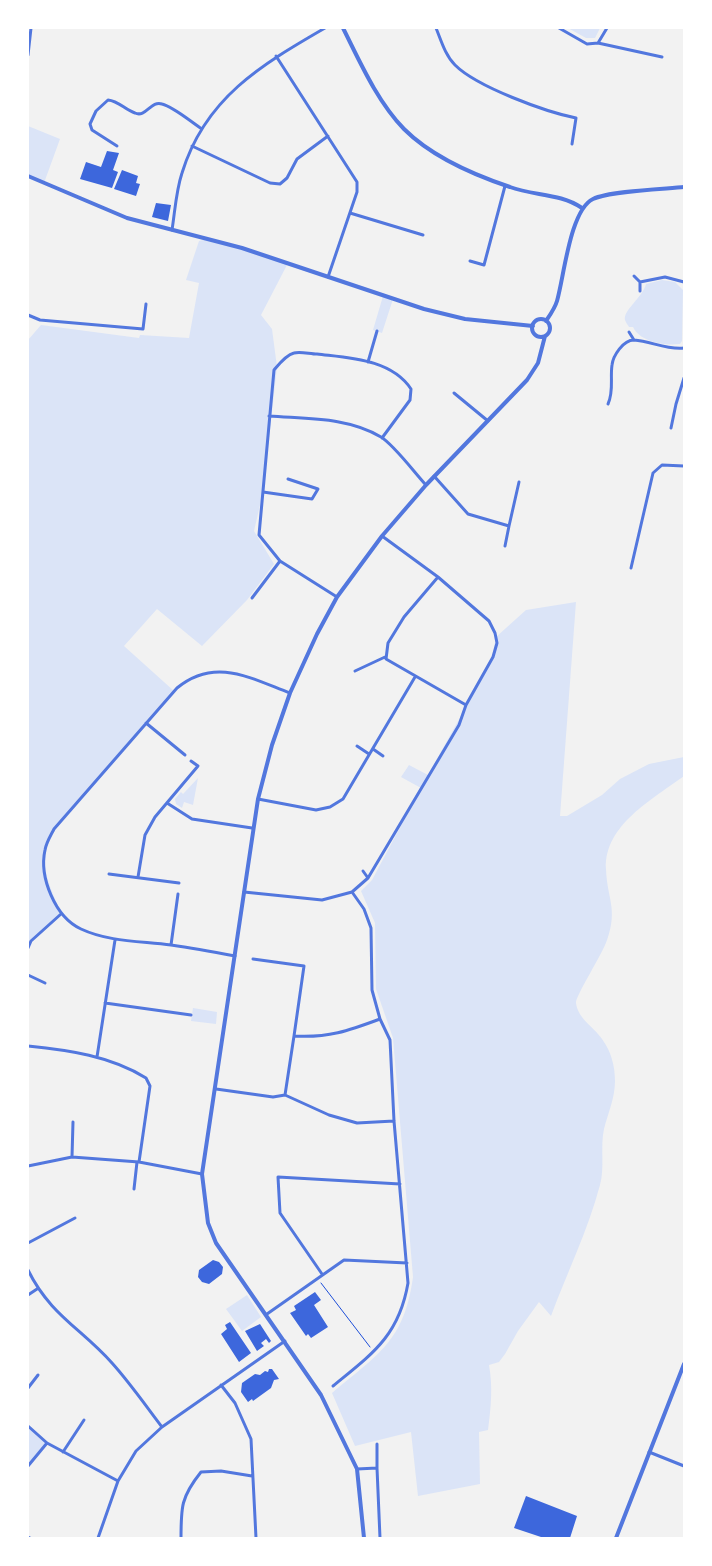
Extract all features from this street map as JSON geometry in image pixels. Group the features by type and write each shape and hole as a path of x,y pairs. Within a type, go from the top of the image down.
{"street":[{"path":"28,55 31,28"},
{"path":"172,230 181,175 192,146 202,129 232,90 253,71 325,28"},
{"path":"343,28 382,99 402,127 417,140 445,158 506,186 532,194 561,197 582,208"},
{"path":"436,28 454,64 470,77 552,113 576,118 572,144"},
{"path":"559,28 587,44 598,43 662,57"},
{"path":"598,43 607,28"},
{"path":"276,56 357,182 357,192 328,277"},
{"path":"117,146 92,130 90,124 96,111 108,100 114,101 137,114 143,113 154,104 162,103 202,129"},
{"path":"192,146 270,183 280,184 287,178 297,159 328,136"},
{"path":"28,184 29,177 114,214 242,248 445,316 533,326"},
{"path":"470,261 484,265 506,186"},
{"path":"546,321 557,303 577,219 582,208 600,196 684,187"},
{"path":"350,213 424,234"},
{"path":"634,276 640,282 640,291"},
{"path":"640,282 665,277 684,282"},
{"path":"28,315 40,320 143,329 146,304"},
{"path":"533,326 539,320 546,321"},
{"path":"364,1538 357,1468 321,1395 216,1242 208,1223 202,1174 216,1089 252,828 272,745 290,693 317,634 337,597 382,536 426,485 534,370 540,357 545,336 550,329 546,321"},
{"path":"533,326 535,335 545,336"},
{"path":"368,362 377,331"},
{"path":"629,332 634,340"},
{"path":"608,404 612,390 614,357 624,344 634,340 664,348 684,348"},
{"path":"337,597 280,561 259,535 274,370 294,352 356,358 393,373 407,382 411,389 410,400 382,438"},
{"path":"671,428 684,378"},
{"path":"454,393 488,421"},
{"path":"269,416 341,421 382,438 426,485"},
{"path":"631,568 653,473 662,465 684,466"},
{"path":"434,476 468,514 509,526"},
{"path":"263,492 312,499 318,489 288,479"},
{"path":"505,546 519,482"},
{"path":"244,892 322,900 352,892 368,878 458,725 466,705 493,657 497,643 490,621 438,577 382,536"},
{"path":"252,598 280,561"},
{"path":"438,577 404,617 388,643 386,659 466,705"},
{"path":"355,671 386,656"},
{"path":"235,956 171,945 115,940 79,928 61,914 49,890 44,867 45,849 54,828 177,688 188,679 209,672 230,672 290,693"},
{"path":"258,799 316,810 330,807 343,799 415,677"},
{"path":"146,723 185,755"},
{"path":"357,746 370,754"},
{"path":"373,749 383,756"},
{"path":"138,877 145,835 154,817 198,766 191,760"},
{"path":"167,803 192,819 252,828"},
{"path":"363,871 368,878"},
{"path":"109,874 179,883"},
{"path":"333,1386 379,1347 398,1317 405,1300 407,1263 394,1121 390,1040 380,1019 372,990 371,928 364,909 352,892"},
{"path":"171,945 178,894"},
{"path":"28,948 31,941 61,914"},
{"path":"97,1057 115,940"},
{"path":"253,959 304,966 285,1095"},
{"path":"28,976 45,983"},
{"path":"105,1003 191,1015"},
{"path":"294,1036 319,1037 345,1033 380,1019"},
{"path":"28,1046 67,1050 97,1057 146,1078 150,1086 134,1189"},
{"path":"216,1089 273,1097 285,1095 329,1115 357,1123 394,1121"},
{"path":"72,1157 73,1122"},
{"path":"28,1166 72,1157 138,1162 202,1174"},
{"path":"322,1274 280,1213 278,1177 400,1184"},
{"path":"28,1243 75,1218"},
{"path":"267,1314 344,1260 407,1263"},
{"path":"28,1270 37,1289 66,1322 112,1362 162,1427"},
{"path":"28,1295 37,1289"},
{"path":"98,1538 118,1481 136,1451 162,1427 285,1340"},
{"path":"616,1538 684,1364"},
{"path":"28,1388 38,1375"},
{"path":"221,1385 238,1409 251,1439 256,1538"},
{"path":"63,1452 84,1420"},
{"path":"28,1426 47,1443 118,1481"},
{"path":"28,1466 47,1443"},
{"path":"377,1444 376,1468 380,1538"},
{"path":"649,1452 684,1466"},
{"path":"357,1468 376,1468"},
{"path":"181,1538 181,1505 201,1472 221,1471 252,1476"}],"path":[{"path":"317,1278 374,1352"}],"shaded area":[{"path":"568,28 600,28 595,38 586,38"},
{"path":"28,126 60,139 44,183 28,175"},
{"path":"208,239 288,263 261,315 272,329 277,367 263,492 254,531 274,564 247,600 202,646 157,609 124,646 174,691 54,829 46,853 45,863 48,881 61,914 31,941 28,948 28,340 41,325 139,338 140,335 189,338 199,283 186,280 199,241"},
{"path":"662,280 675,282 683,290 682,341 680,344 660,343 647,339 636,332 633,327 629,327 625,320 627,312 646,284"},
{"path":"383,296 393,299 382,333 373,330"},
{"path":"576,602 560,816 567,816 602,795 620,779 649,764 684,757 684,776 645,804 622,826 613,839 608,853 606,869 612,911 610,929 607,940 576,1003 580,1014 599,1035 608,1049 615,1075 614,1093 603,1136 600,1185 590,1218 551,1316 539,1302 499,1362 489,1365 491,1397 488,1430 479,1432 480,1484 418,1496 411,1432 355,1446 332,1393 363,1368 396,1332 409,1299 413,1277 393,1038 376,989 375,923 361,891 372,880 421,788 401,777 409,765 428,775 491,662 496,637 526,610"},
{"path":"198,778 193,805 184,802 182,808 176,804 175,799 181,792 183,794"},
{"path":"193,1008 217,1012 216,1024 191,1021"},
{"path":"247,1295 261,1317 242,1331 226,1309"},
{"path":"28,1426 47,1443 28,1466"}],"building":[{"path":"107,151 119,153 113,170 118,172 112,188 80,179 86,162 101,167"},
{"path":"122,170 138,176 136,183 140,184 136,196 114,189"},
{"path":"156,203 171,205 168,221 152,217"},
{"path":"213,1260 219,1262 223,1267 222,1274 209,1284 202,1282 198,1277 199,1270"},
{"path":"315,1292 321,1300 314,1305 328,1327 311,1338 308,1334 306,1336 290,1313 296,1310 294,1306"},
{"path":"230,1322 251,1353 239,1362 221,1334 227,1329 225,1325"},
{"path":"260,1324 271,1341 269,1343 266,1339 261,1343 264,1346 257,1351 245,1331"},
{"path":"269,1369 272,1369 279,1379 274,1380 271,1388 253,1401 252,1399 248,1402 241,1392 242,1383 255,1374 260,1375 265,1371 268,1372"},
{"path":"526,1496 577,1516 570,1538 544,1538 514,1528"}]}
